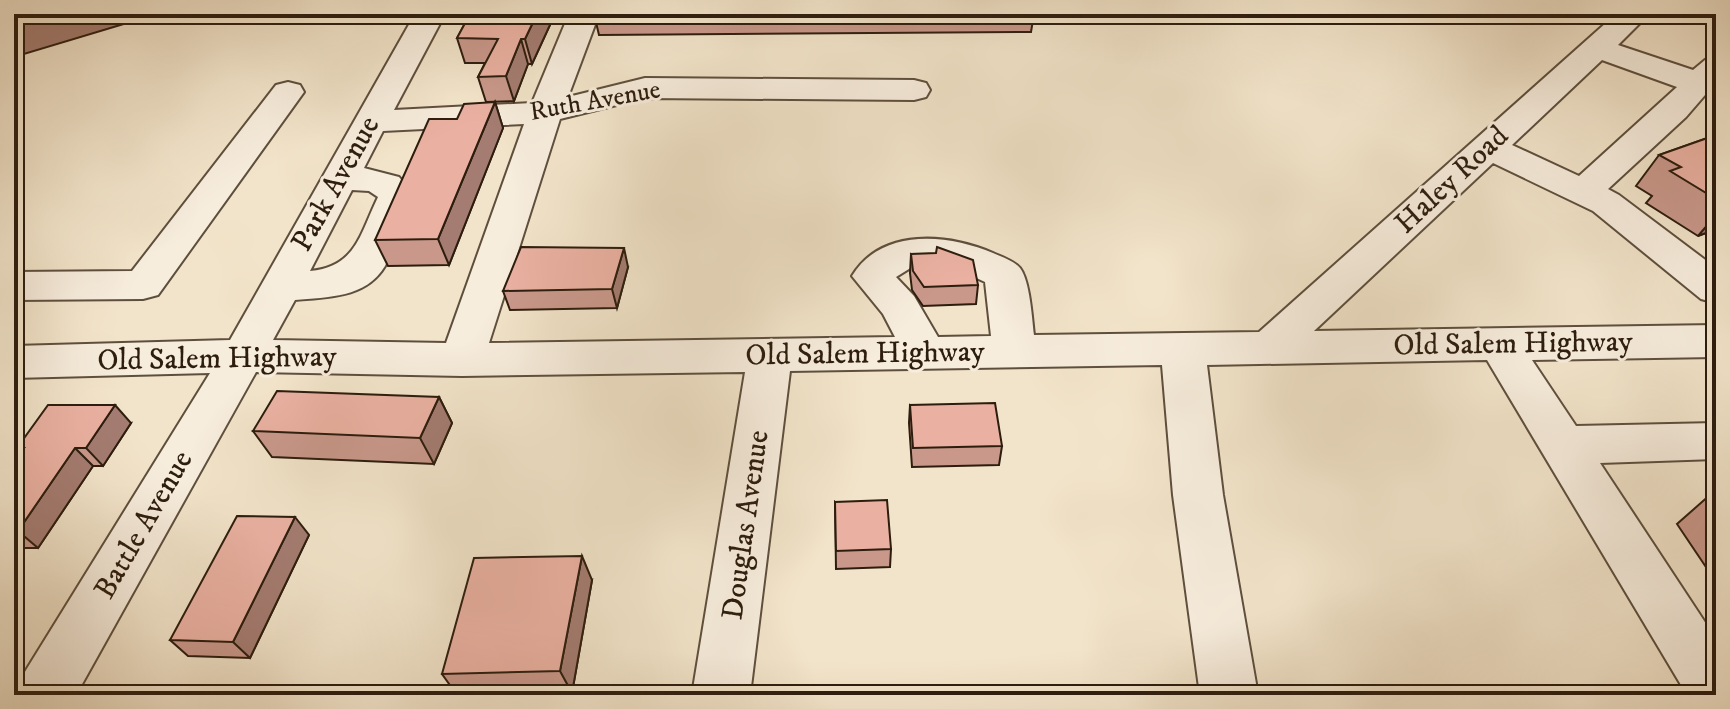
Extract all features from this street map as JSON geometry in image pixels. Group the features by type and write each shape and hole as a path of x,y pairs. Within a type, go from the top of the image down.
{"street":[{"name":"Park Avenue","path":"243,356 430,14"},
{"path":"462,360 545,113 584,14"},
{"name":"Haley Road","path":"1270,347 1634,14"},
{"path":"1597,48 1710,79"},
{"path":"1584,191 1710,79"},
{"name":"Ruth Avenue","path":"371,121 545,113 645,88 914,90"},
{"path":"14,286 143,285 288,92"},
{"path":"1488,147 1606,203 1709,278"},
{"path":"280,287 340,282 365,266 391,216 397,197 393,187 382,182 338,179"},
{"path":"925,353 899,306 872,276 889,259 933,248 973,258 1004,275 1015,351"},
{"name":"Old Salem Highway","path":"14,362 243,356 462,360 1716,341"},
{"path":"1499,344 1716,690"},
{"path":"1183,349 1198,495 1229,695"},
{"name":"Douglas Avenue","path":"721,695 770,355"},
{"name":"Battle Avenue","path":"44,695 243,356"},
{"path":"1563,445 1714,441"}],"building":[{"path":"14,14 37,14 14,21"},
{"path":"470,14 537,14 525,39 521,39 506,76 478,77 498,39 457,38"},
{"path":"495,102 438,239 375,240 429,119 457,119 464,104"},
{"path":"1716,135 1716,199 1670,171 1681,167 1659,155"},
{"path":"521,247 624,248 612,289 503,291"},
{"path":"937,247 973,260 978,285 924,287 913,271 911,254 936,253"},
{"path":"277,391 439,397 420,438 253,431"},
{"path":"995,403 1002,446 913,448 910,405"},
{"path":"48,405 115,405 86,448 75,448 18,531 14,530 14,461 24,448 17,448"},
{"path":"887,500 891,549 836,551 835,502"},
{"path":"237,516 295,517 233,642 170,640"},
{"path":"582,556 560,671 442,674 474,558"}]}
